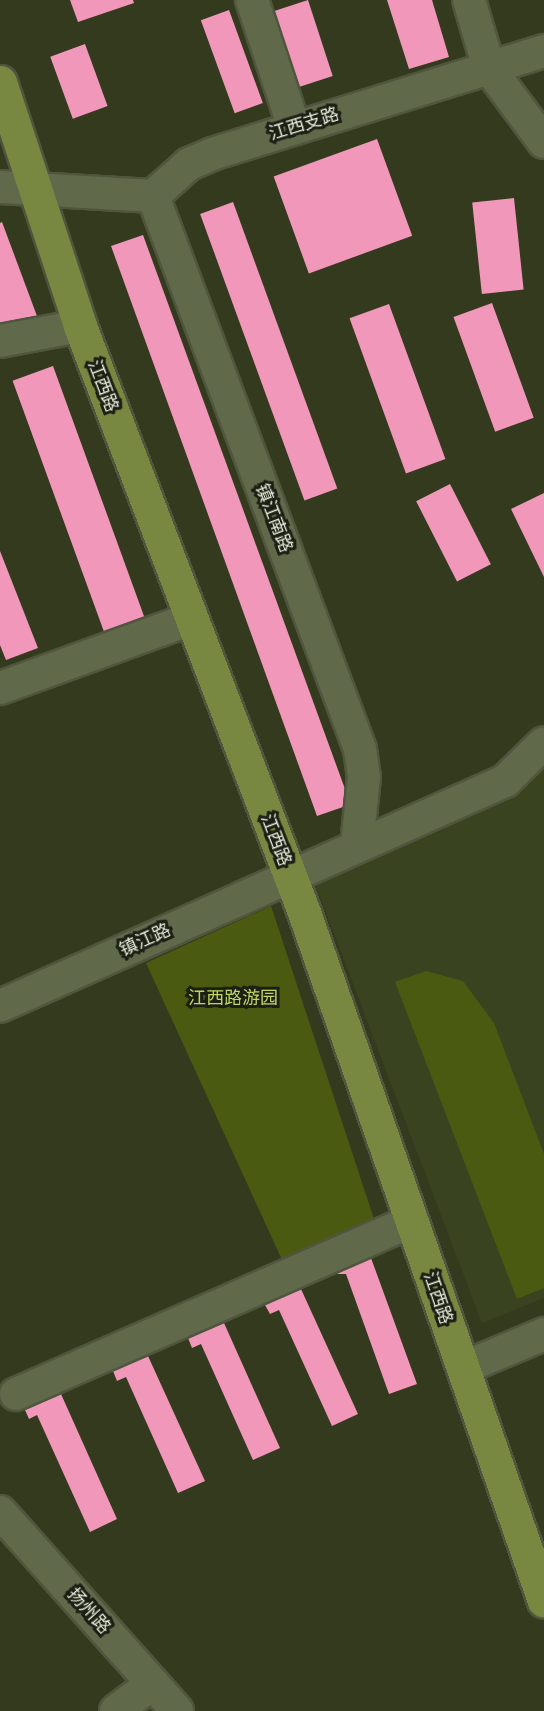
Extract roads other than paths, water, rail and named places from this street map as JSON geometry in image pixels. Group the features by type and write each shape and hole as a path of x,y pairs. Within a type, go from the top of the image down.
{"main road":[{"name":"江西路","path":"0,82 39,192 80,326 290,874 544,1601"}],"street":[{"path":"252,0 294,127"},
{"path":"469,0 489,68 544,142"},
{"name":"江西支路","path":"153,196 189,164 294,127 544,51"},
{"path":"0,187 39,192 153,196"},
{"name":"镇江南路","path":"153,196 360,749 364,777 357,845"},
{"path":"0,341 80,326"},
{"path":"0,688 191,619"},
{"path":"290,874 505,781 544,742"},
{"name":"镇江路","path":"0,1006 290,874"},
{"path":"16,1394 412,1221"},
{"path":"463,1368 544,1334"},
{"name":"扬州路","path":"0,1512 177,1711"},
{"path":"116,1711 153,1683"}],"park label":[{"name":"江西路游园","path":"233,998"}]}
